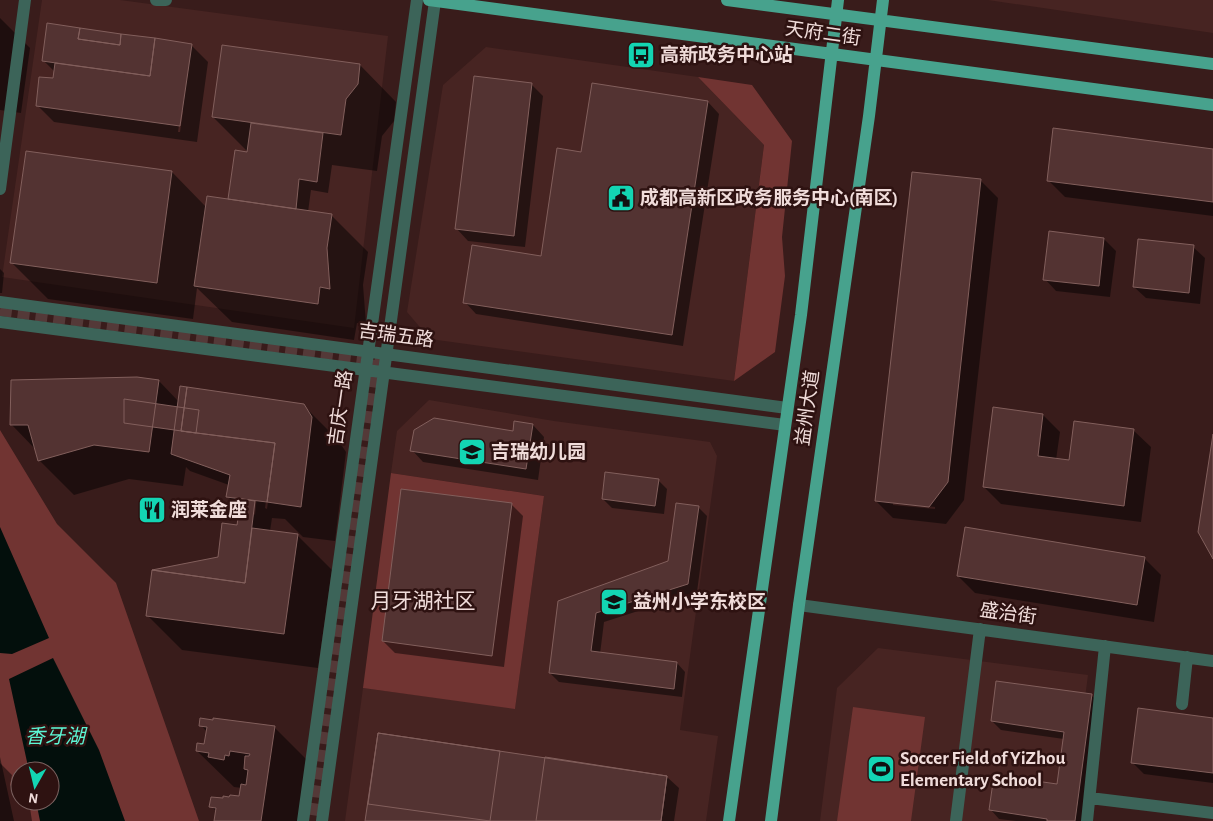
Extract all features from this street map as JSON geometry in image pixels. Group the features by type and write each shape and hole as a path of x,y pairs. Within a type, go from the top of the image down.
{"main road":[{"name":"天府二街","path":"432,0 1213,105"},
{"name":"天府二街","path":"727,0 1213,64"},
{"name":"益州大道","path":"729,821 801,314 838,0"},
{"name":"益州大道","path":"771,821 799,605 870,116 883,0"}],"street":[{"path":"0,189 25,0"},
{"path":"156,0 166,0"},
{"name":"吉庆一路","path":"303,821 417,0"},
{"name":"吉庆一路","path":"322,821 384,373 432,0"},
{"name":"吉瑞五路","path":"0,302 787,408"},
{"name":"吉瑞五路","path":"0,322 785,426"},
{"name":"盛治街","path":"799,605 1213,661"},
{"path":"956,821 980,629"},
{"path":"1087,821 1105,646"},
{"path":"1182,704 1187,657"},
{"path":"1090,798 1213,813"}],"shaded area":[{"path":"42,0 120,0 388,36 354,328 2,277"},
{"path":"988,0 1213,0 1213,33"},
{"path":"486,47 698,77 764,145 734,381 430,339 407,312 443,85"},
{"path":"698,77 752,85 792,141 782,237 785,276 775,352 734,381 764,145"},
{"path":"429,400 554,421 710,442 717,456 680,730 718,736 706,821 345,821 363,688 515,708 544,496 391,473 397,431"},
{"path":"0,430 57,524 116,583 199,821 14,821 12,811 60,811 60,761 10,761 10,803 0,757"},
{"path":"391,473 544,496 515,709 363,688"},
{"path":"878,648 1088,675 1069,821 820,821 837,688"},
{"name":"Soccer Field of YiZhou Elementary School","path":"853,707 925,717 911,821 837,821"}],"water":[{"path":"0,527 49,638 12,654 0,653"},
{"name":"香牙湖","path":"53,658 99,750 125,821 40,821 38,811 60,811 60,761 27,761 9,679"}],"building":[{"path":"47,23 80,28 78,39 120,45 121,34 155,38 150,76 42,61"},
{"path":"80,28 121,34 120,45 78,39"},
{"path":"155,38 192,44 180,126 36,106 39,77 53,78 55,63 150,76"},
{"path":"222,45 360,64 358,84 346,99 341,135 212,117"},
{"path":"474,76 532,83 514,236 455,229"},
{"name":"成都高新区政务服务中心(南区)","path":"592,83 708,101 672,335 463,303 472,245 541,256 557,148 581,152"},
{"path":"251,123 323,133 317,182 299,179 296,209 228,199 235,150 247,152"},
{"path":"1053,128 1213,149 1213,202 1047,181"},
{"path":"26,151 172,171 157,283 10,263"},
{"path":"912,172 981,179 948,482 929,507 875,501"},
{"path":"207,196 332,214 327,248 330,289 320,287 318,304 194,286"},
{"path":"1049,231 1104,238 1099,286 1043,280"},
{"path":"1138,239 1194,245 1189,293 1133,287"},
{"path":"137,377 159,380 149,452 94,445 38,461 28,425 10,425 11,380"},
{"path":"180,386 187,387 181,431 275,443 267,502 226,497 230,475 171,454"},
{"path":"187,387 304,404 312,417 301,507 267,502 275,443 181,431"},
{"path":"124,399 199,410 196,433 124,423"},
{"path":"993,407 1043,414 1038,456 1069,460 1074,421 1134,429 1124,506 983,487"},
{"path":"434,418 513,431 514,421 533,424 526,469 410,451 414,430"},
{"path":"1213,434 1213,559 1198,532"},
{"path":"605,472 659,479 655,506 602,499"},
{"path":"401,489 512,503 492,656 382,641"},
{"path":"241,499 255,501 245,583 152,570 218,557 222,523 237,525"},
{"path":"676,503 699,506 688,584 596,613 591,651 677,662 674,689 549,673 558,601 668,561"},
{"path":"965,527 1145,557 1137,605 957,576"},
{"path":"252,528 298,534 284,634 146,616 152,570 245,583"},
{"path":"996,681 1092,694 1075,821 1047,821 1047,819 989,810 994,775 1057,784 1064,732 991,721"},
{"path":"1138,708 1213,718 1213,773 1131,763"},
{"path":"200,718 275,726 261,821 214,821 216,808 209,807 211,797 239,796 241,784 246,785 248,770 244,769 245,756 250,754 230,751 229,756 225,755 224,760 208,757 209,753 196,751 197,743 204,744 207,727 199,726"},
{"path":"378,733 500,751 490,821 368,804"},
{"path":"378,733 667,776 661,821 365,821"},
{"path":"545,757 667,776 661,821 536,821"}],"tunnel":[{"path":"0,310 377,360 313,821"}],"place":[{"name":"高新政务中心站","path":"641,55"},
{"name":"成都高新区政务服务中心(南区)","path":"621,198"},
{"name":"吉瑞幼儿园","path":"472,452"},
{"name":"润莱金座","path":"152,510"},
{"name":"益州小学东校区","path":"614,602"},
{"name":"Soccer Field of YiZhou Elementary School","path":"881,769"}],"district":[{"name":"月牙湖社区","path":"423,601"}]}
